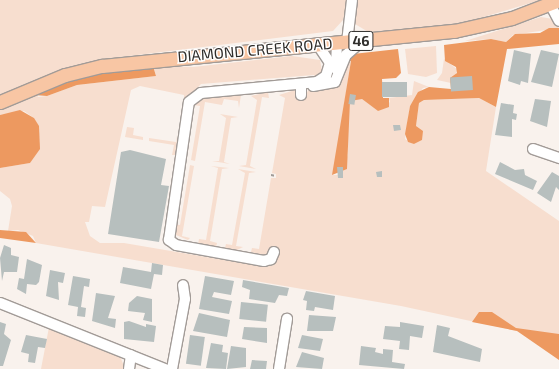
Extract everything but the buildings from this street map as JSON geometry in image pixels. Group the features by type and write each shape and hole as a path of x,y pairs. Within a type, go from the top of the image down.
{"main road":[{"name":"DIAMOND CREEK ROAD","path":"0,102 65,75 102,66 464,30 554,2"}],"street":[{"path":"321,86 330,81 336,73 352,0"},
{"path":"554,2 559,21"},
{"path":"274,252 271,259 264,261 176,245 169,240 188,108 193,96 201,93 301,85 321,86 338,79 346,54 362,40"},
{"path":"301,85 322,80 329,72 328,58 318,45"},
{"path":"301,85 301,96"},
{"path":"533,149 559,158"},
{"path":"172,369 185,299 183,285"},
{"path":"0,303 165,369"},
{"path":"279,369 288,319"},
{"path":"129,369 131,355"}],"path":[{"path":"272,175 276,176"}],"shaded area":[{"path":"0,0 348,0 343,20 333,31 121,57 87,64 0,97"},
{"path":"356,0 541,0 463,23 370,33 355,24"},
{"path":"541,17 553,19 559,28 513,35 506,42 491,39 465,41"},
{"path":"549,28 559,28 559,44 507,49 496,107 479,98 424,100 419,103 416,126 423,131 422,140 414,144 408,142 405,134 410,106 418,92 429,87 451,89 450,78 457,73 456,67 445,61 444,45 491,39 506,42 515,34 540,33"},
{"path":"436,46 437,73 426,77 408,74 405,49"},
{"path":"398,49 401,73 396,78 382,79 383,98 389,98 389,107 378,111 362,99 350,101 347,169 332,175 351,61 346,61 353,54"},
{"path":"292,56 320,60 322,71 315,78 314,75 201,84 184,102 184,95 140,86 131,90 105,207 92,206 89,222 85,222 90,236 100,243 124,243 265,267 274,265 279,253 267,256 251,252 252,248 259,249 271,178 276,178 276,174 272,173 285,98 279,95 295,90 305,96 309,89 326,88 346,61 351,61 333,175 339,175 348,155 348,106 353,99 362,99 378,111 390,102 389,98 412,95 414,81 429,87 423,88 410,106 405,139 414,144 422,140 416,126 419,103 424,100 479,98 496,107 486,171 559,221 559,340 401,306 36,243 33,236 18,230 8,231 12,206 10,199 0,191 0,168 30,163 34,118 24,111 0,115 0,107 35,92 38,97 47,96 77,85 156,76 153,66 193,67"},
{"path":"444,59 458,70 451,83 437,80 442,73"},
{"path":"153,66 156,76 77,85 47,96 34,95 92,73"},
{"path":"268,92 269,98 262,97 250,166 256,169 239,166 246,165 257,100 251,96"},
{"path":"241,95 239,108 238,101 224,99 222,105 205,102 195,161 191,160 200,106 193,105 198,98"},
{"path":"20,110 34,118 39,126 40,149 30,163 0,168 0,115"},
{"path":"220,114 238,117 231,118 224,162 230,164 212,161 219,161 226,118"},
{"path":"127,127 134,128 133,135 143,137 143,140 125,137"},
{"path":"177,135 176,155 172,155 174,145 149,141 149,138 176,142"},
{"path":"190,165 194,166 182,236 190,238 188,240 176,235 173,224 180,225"},
{"path":"211,166 229,168 222,169 210,241 217,243 216,247 198,244 199,239 206,240 218,168"},
{"path":"238,169 256,172 249,173 236,246 243,247 235,251 225,248 226,244 232,245 245,173"},
{"path":"0,230 26,232 36,243 0,238"},
{"path":"479,312 492,312 516,328 559,334 559,360 517,331 472,322"},
{"path":"49,327 120,356 125,369 41,369"}]}
